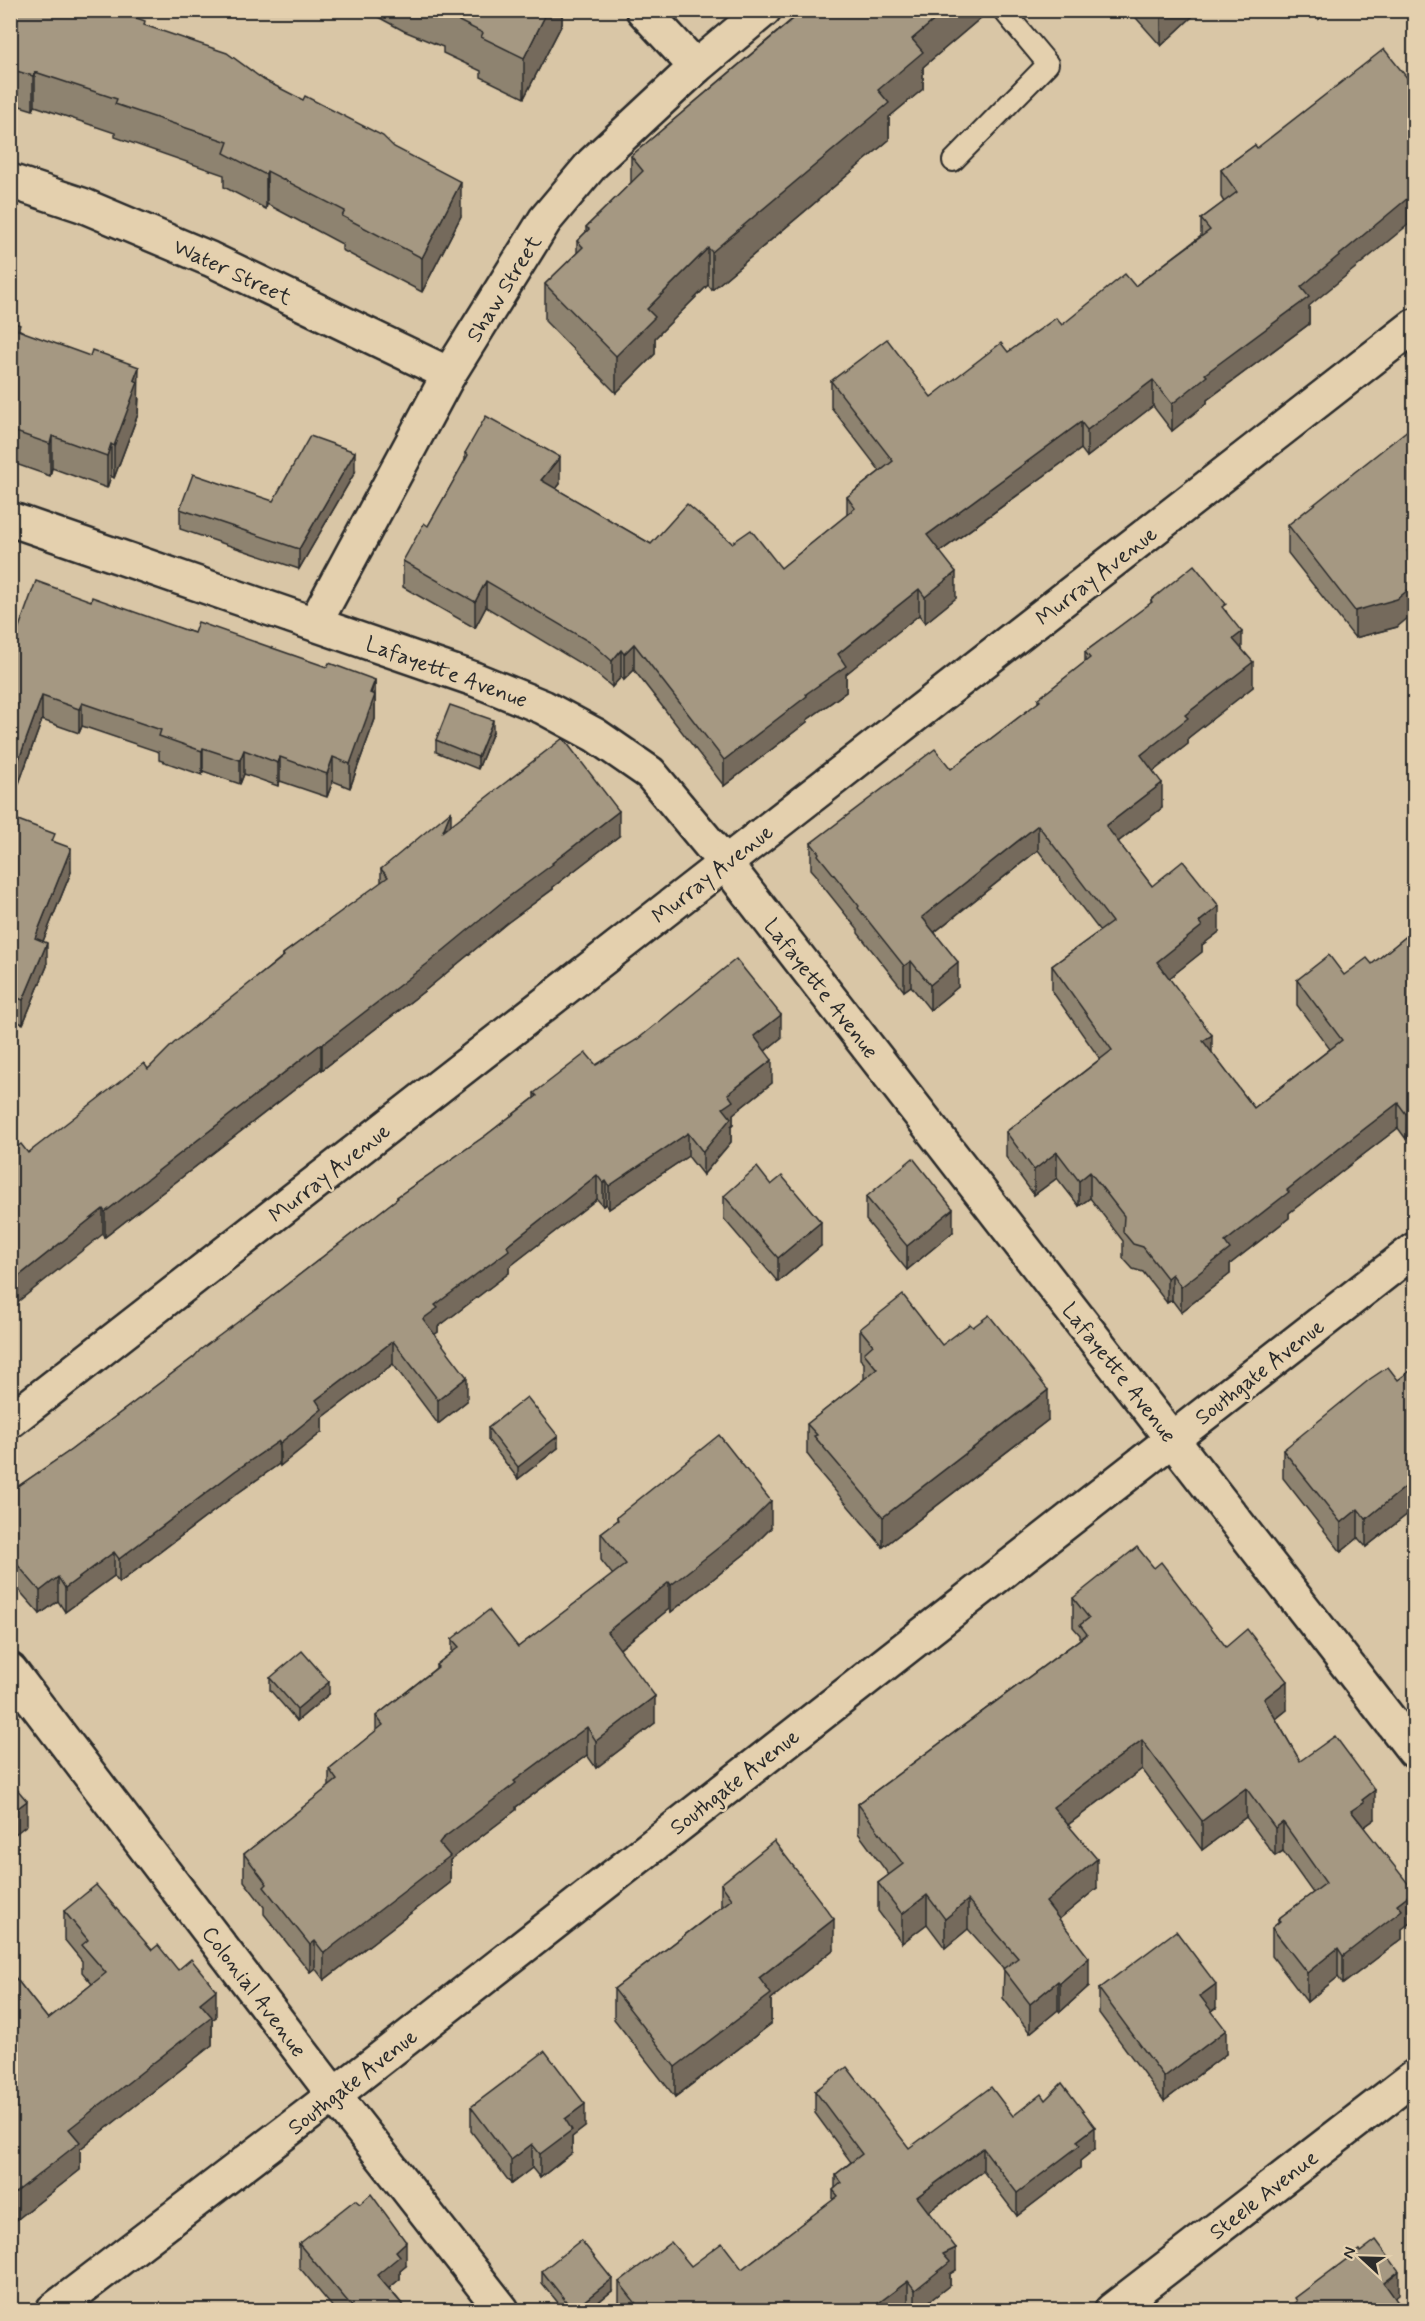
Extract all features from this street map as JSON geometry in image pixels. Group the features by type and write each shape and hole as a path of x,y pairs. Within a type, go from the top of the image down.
{"street":[{"path":"643,10 696,67"},
{"name":"Shaw Street","path":"315,623 449,374 545,220 593,163 696,67 764,10"},
{"name":"Water Street","path":"10,182 82,205 210,259 449,374"},
{"name":"Murray Avenue","path":"10,1421 1414,326"},
{"name":"Lafayette Avenue","path":"12,525 315,623 474,679 543,707 595,735 650,773 724,863 1414,1751"},
{"name":"Southgate Avenue","path":"53,2310 334,2095 1414,1250"},
{"name":"Colonial Avenue","path":"10,1670 334,2095 502,2310"},
{"name":"Steele Avenue","path":"1112,2310 1414,2077"}],"lane":[{"path":"953,161 1048,64 1003,10"}],"building":[{"path":"10,10 115,10 145,21 144,25 227,53 264,80 303,100 305,96 383,136 394,147 461,182 422,258 342,216 345,211 267,171 266,175 224,153 228,142 115,104 117,99 35,72 33,76 10,69"},
{"path":"444,10 548,10 524,58 481,37 483,33 443,13"},
{"path":"804,10 946,10 912,39 923,52 878,90 889,103 712,252 708,248 647,309 655,317 616,356 545,284 583,247 577,241 589,229 586,227 643,171 631,156"},
{"path":"1384,49 1408,79 1414,74 1414,174 1408,178 1414,187 1414,193 1301,287 1309,297 1205,374 1207,376 1172,404 1153,380 1087,430 1081,422 927,535 956,572 925,597 919,589 871,627 838,654 846,666 806,694 807,696 724,760 634,644 624,654 621,650 612,661 593,644 486,581 475,602 403,561 424,523 428,526 468,455 465,453 486,416 560,457 541,480 651,544 687,504 732,543 751,530 781,568 855,508 847,497 893,461 831,381 887,339 931,397 1001,343 1008,352 1056,318 1062,325 1125,274 1135,286 1210,230 1201,219 1237,192 1221,170 1255,145 1257,148"},
{"path":"10,321 20,325 18,330 90,356 92,350 139,367 134,380 138,382 114,446 111,444 107,456 52,436 50,444 10,430"},
{"path":"1414,425 1414,545 1407,551 1414,561 1414,585 1397,599 1355,611 1288,525"},
{"path":"310,436 355,452 299,549 180,509 193,474 273,501"},
{"path":"1194,565 1226,604 1222,607 1242,632 1233,639 1253,662 1185,715 1188,718 1141,755 1162,783 1106,826 1152,886 1183,861 1219,906 1199,922 1202,926 1157,962 1212,1035 1203,1041 1254,1108 1342,1040 1297,980 1329,955 1344,975 1367,958 1372,964 1414,930 1414,1107 1406,1114 1398,1103 1355,1136 1225,1242 1230,1249 1181,1287 1172,1274 1167,1278 1143,1247 1133,1244 1123,1232 1124,1216 1090,1172 1079,1181 1057,1152 1034,1170 1006,1132 1112,1050 1052,966 1112,922 1038,825 922,917 958,962 930,985 911,961 904,966 811,843 935,749 951,769 1040,701 1038,699 1090,658 1085,652 1152,602 1151,600"},
{"path":"36,581 91,601 92,597 194,633 198,622 327,667 329,663 375,680 370,693 375,695 350,764 333,757 327,774 280,757 278,763 244,750 240,760 203,748 202,751 159,736 161,730 82,703 79,709 42,696 10,784 10,652"},
{"path":"450,705 493,720 478,757 436,740"},
{"path":"563,738 619,811 427,964 105,1212 103,1209 10,1283 10,1152 21,1144 28,1153 144,1063 148,1069 174,1043 284,956 283,954 388,877 381,869 451,811 443,831"},
{"path":"10,817 55,834 52,841 71,848 35,938 47,943 23,1000 10,995"},
{"path":"736,959 781,1015 754,1036 772,1060 728,1094 733,1101 723,1108 731,1118 703,1152 688,1133 609,1186 606,1181 603,1183 597,1175 507,1246 509,1250 435,1305 438,1308 423,1319 467,1377 438,1400 393,1341 316,1400 322,1409 280,1443 279,1441 235,1471 119,1559 114,1552 65,1588 58,1577 40,1591 16,1563 10,1568 10,1492 71,1450 194,1357 397,1197 485,1136 537,1096 534,1093 586,1053 596,1065 638,1039"},
{"path":"913,1158 953,1209 907,1246 866,1197"},
{"path":"757,1167 771,1185 782,1176 821,1222 778,1258 724,1196"},
{"path":"903,1295 942,1345 970,1324 973,1327 989,1315 1048,1390 883,1517 814,1436 817,1435 807,1424 877,1369 864,1353 873,1345 860,1329"},
{"path":"1388,1367 1398,1380 1414,1368 1414,1480 1366,1519 1358,1509 1341,1523 1283,1450"},
{"path":"527,1397 558,1436 518,1467 488,1428"},
{"path":"719,1435 771,1501 746,1526 671,1585 669,1582 607,1632 655,1696 596,1741 587,1727 514,1781 516,1783 442,1839 439,1843 450,1856 324,1953 315,1941 310,1945 264,1887 267,1884 244,1854 337,1780 329,1769 383,1725 376,1716 438,1667 436,1665 459,1647 452,1639 489,1610 518,1647 626,1564 601,1533 618,1520 617,1517"},
{"path":"1137,1547 1154,1568 1161,1562 1226,1647 1247,1629 1287,1681 1264,1699 1300,1761 1335,1736 1375,1790 1351,1811 1414,1891 1397,1904 1402,1910 1343,1956 1338,1948 1307,1973 1272,1928 1280,1921 1278,1919 1326,1883 1283,1822 1275,1828 1246,1788 1202,1821 1142,1740 1053,1807 1097,1859 1046,1902 1089,1958 1060,1983 1058,1981 1030,2004 1003,1969 1018,1958 968,1900 945,1919 927,1895 902,1914 878,1883 903,1864 858,1804 1087,1634 1080,1625 1089,1618 1073,1598"},
{"path":"302,1651 329,1682 297,1709 270,1678"},
{"path":"10,1781 27,1801 10,1814"},
{"path":"774,1841 834,1919 759,1978 771,1994 675,2067 614,1989 732,1899 721,1884"},
{"path":"96,1885 152,1950 158,1945 178,1970 191,1959 216,1990 200,2003 212,2017 69,2129 80,2142 10,2197 10,1971 48,2019 106,1973 82,1945 88,1940 64,1911"},
{"path":"1176,1931 1216,1984 1200,1996 1226,2030 1164,2077 1099,1989"},
{"path":"545,2051 585,2104 565,2119 572,2130 540,2154 532,2144 511,2160 471,2107"},
{"path":"847,2067 909,2148 991,2087 1013,2116 1041,2094 1045,2100 1062,2083 1095,2127 1077,2141 1080,2145 1017,2193 983,2148 917,2197 956,2248 943,2254 950,2262 915,2290 908,2281 869,2310 641,2310 619,2282 671,2242 691,2266 722,2243 742,2269 838,2196 833,2190 841,2183 835,2175 862,2154 815,2091"},
{"path":"371,2194 406,2242 396,2251 400,2256 377,2275 407,2310 355,2310 299,2244 355,2200 360,2204"},
{"path":"581,2240 612,2279 573,2310 542,2271"},
{"path":"1376,2240 1399,2271 1384,2283 1402,2308 1399,2310 1284,2310 1297,2301 1295,2298"}]}
